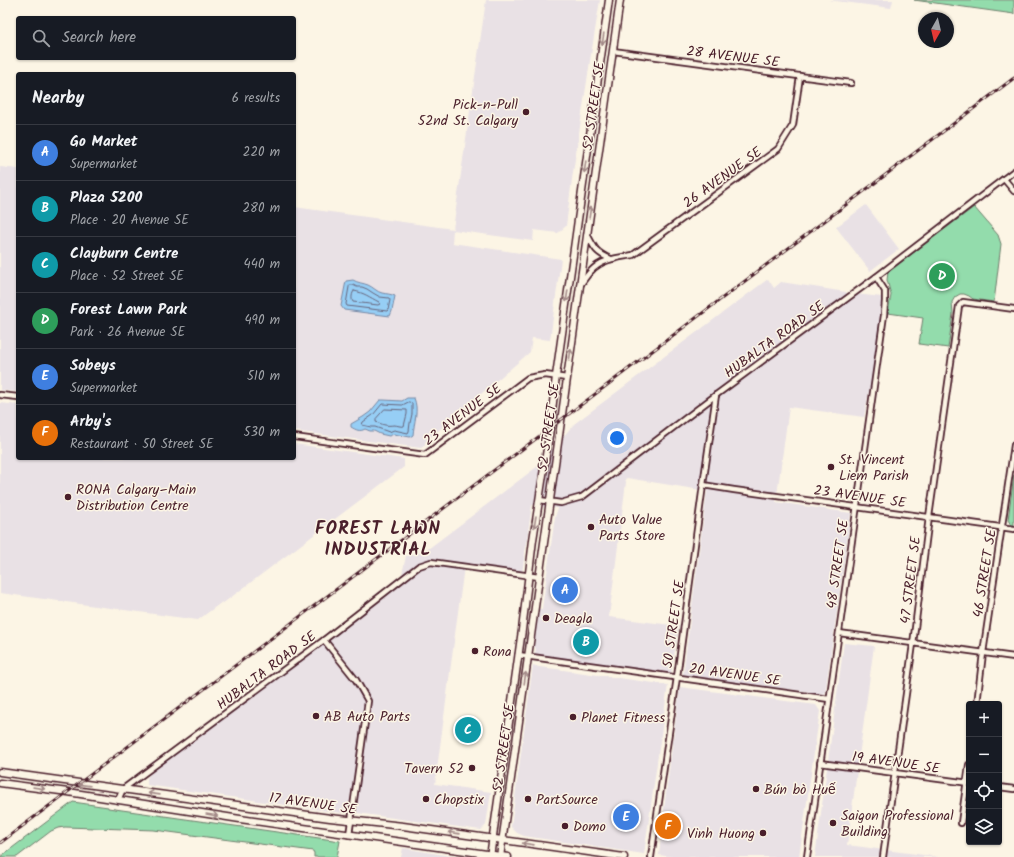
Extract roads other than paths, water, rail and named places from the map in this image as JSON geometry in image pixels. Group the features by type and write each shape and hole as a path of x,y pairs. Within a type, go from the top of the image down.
{"main road":[{"name":"52 STREET SE","path":"490,856 609,0"},
{"name":"52 STREET SE","path":"500,856 620,0"},
{"name":"17 AVENUE SE","path":"0,772 78,784 390,824 624,857"},
{"name":"17 AVENUE SE","path":"0,783 490,856 508,857"}],"street":[{"name":"28 AVENUE SE","path":"613,51 851,83"},
{"name":"26 AVENUE SE","path":"580,286 590,271 603,262 633,255 778,149 793,125 800,76"},
{"name":"HUBALTA ROAD SE","path":"539,500 561,503 582,497 716,395 876,277 1014,171"},
{"path":"1004,179 1014,191"},
{"path":"587,234 599,253 611,259"},
{"name":"48 STREET SE","path":"807,857 885,301 885,291 876,277"},
{"name":"47 STREET SE","path":"883,857 959,306 963,302 1014,309"},
{"name":"23 AVENUE SE","path":"296,437 425,455 528,378 545,375 567,378"},
{"path":"0,395 16,397"},
{"name":"50 STREET SE","path":"651,857 716,395"},
{"name":"46 STREET SE","path":"977,701 983,653 1014,445"},
{"name":"23 AVENUE SE","path":"703,485 1014,529"},
{"name":"HUBALTA ROAD SE","path":"118,800 123,789 324,640 419,566 431,562 528,576"},
{"path":"528,576 539,577"},
{"path":"839,633 1014,657"},
{"path":"324,640 356,680 368,701 349,835"},
{"name":"20 AVENUE SE","path":"518,655 829,699"},
{"name":"19 AVENUE SE","path":"820,763 966,783"},
{"path":"1002,787 1014,789"},
{"path":"961,823 966,794"}],"water":[{"path":"353,280 368,285 380,292 395,296 390,316 344,310 341,306 346,281"},
{"path":"407,398 414,398 416,407 413,435 410,437 394,434 389,436 374,431 365,429 358,430 351,427 351,424 370,412 380,400 402,401"}],"railway":[{"path":"0,843 1014,78"}],"place":[{"name":"Pick-n-Pull 52nd St. Calgary","path":"526,112"},
{"name":"Forest Lawn Park","path":"942,276"},
{"name":"St. Vincent Liem Parish","path":"831,467"},
{"name":"RONA Calgary–Main Distribution Centre","path":"68,497"},
{"name":"Auto Value Parts Store","path":"591,527"},
{"name":"Go Market","path":"565,590"},
{"name":"Deagla","path":"546,618"},
{"name":"Plaza 5200","path":"586,642"},
{"name":"Rona","path":"475,651"},
{"name":"AB Auto Parts","path":"316,716"},
{"name":"Planet Fitness","path":"573,717"},
{"name":"Clayburn Centre","path":"468,730"},
{"name":"Tavern 52","path":"472,768"},
{"name":"Bún bò Huế","path":"756,789"},
{"name":"Chopstix","path":"426,799"},
{"name":"PartSource","path":"528,799"},
{"name":"Sobeys","path":"626,817"},
{"name":"Saigon Professional Building","path":"833,823"},
{"name":"Domo","path":"565,826"},
{"name":"Arby's","path":"668,826"},
{"name":"Vinh Huong","path":"763,833"}],"district":[{"name":"FOREST LAWN INDUSTRIAL","path":"378,538"}]}
